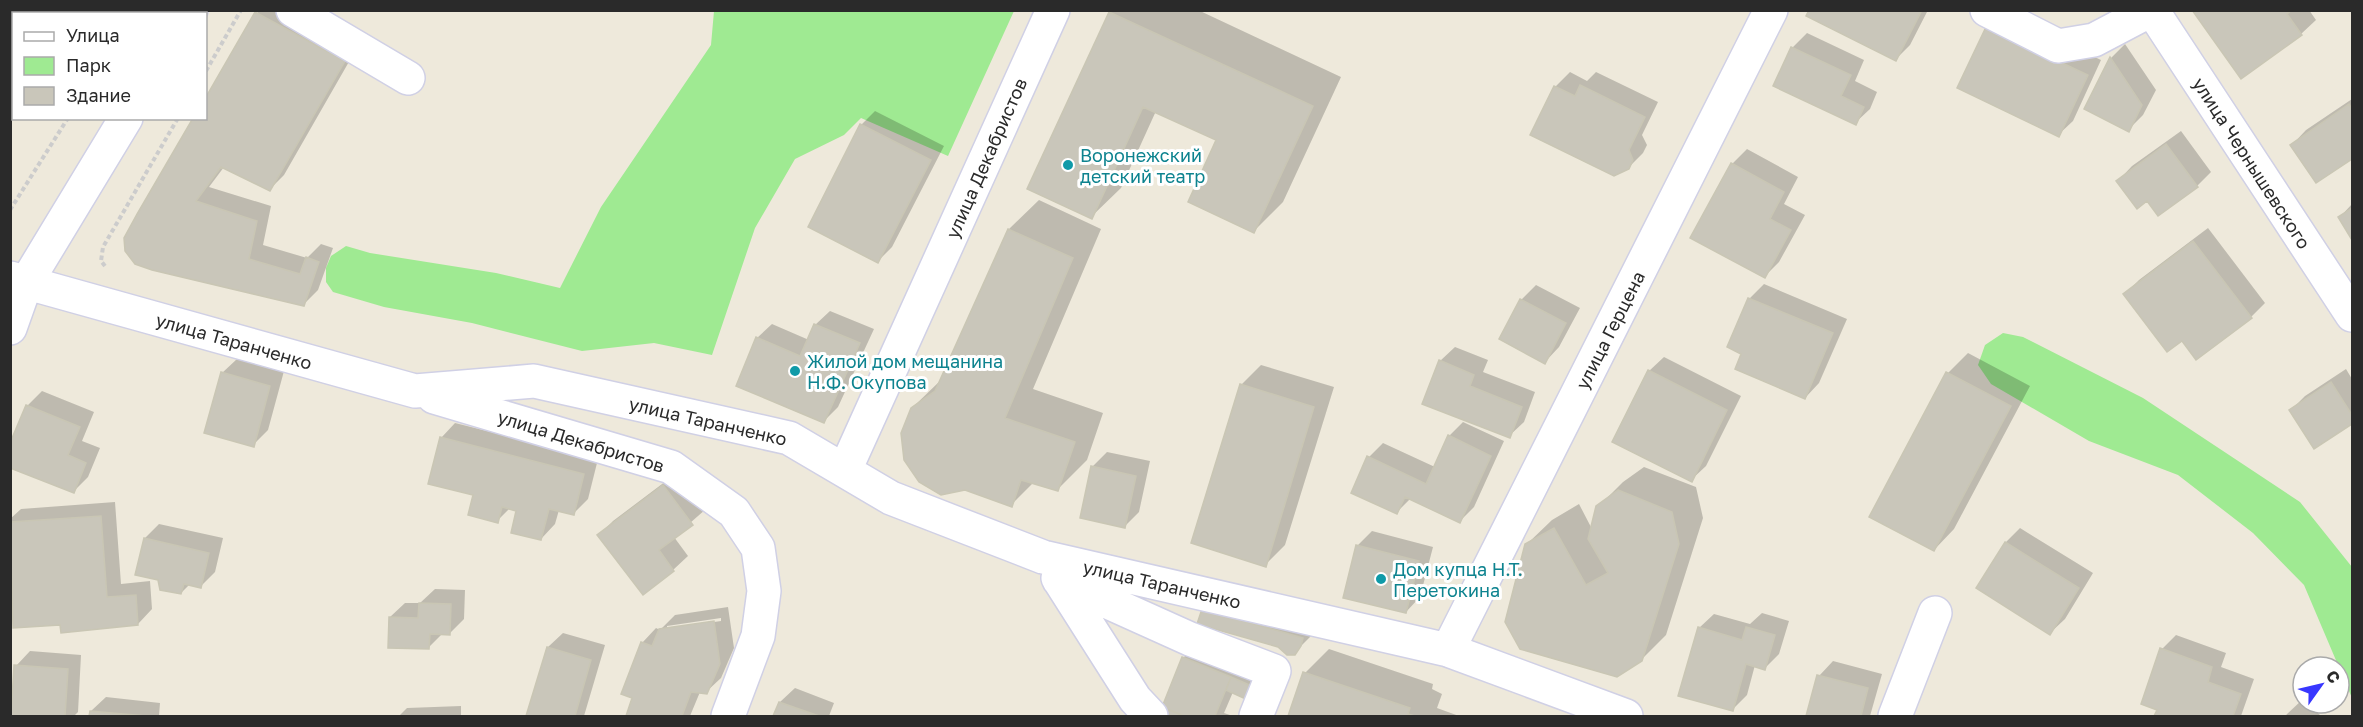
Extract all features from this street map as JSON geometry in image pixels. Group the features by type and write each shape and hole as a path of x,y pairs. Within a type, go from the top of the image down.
{"street":[{"path":"293,10 408,78"},
{"name":"улица Декабристов","path":"844,470 1053,10"},
{"name":"улица Герцена","path":"1448,650 1771,10"},
{"path":"1987,10 2058,45 2094,40 2151,10"},
{"name":"улица Чернышевского","path":"2151,10 2352,315"},
{"path":"10,328 18,281 125,120"},
{"name":"улица Таранченко","path":"18,281 415,391 534,381 789,438 891,498 1051,568 1448,650 1626,717"},
{"name":"улица Декабристов","path":"415,391 671,467 734,513 758,548 764,591 758,636 728,717"},
{"path":"1051,568 1135,699 1151,717"},
{"path":"1051,568 1190,639 1274,671 1256,717"},
{"path":"1895,717 1935,613"}],"path":[{"path":"207,69 241,10"},
{"path":"10,210 67,120"},
{"path":"103,248 177,120"}],"green space":[{"path":"714,11 1014,11 948,156 861,118 844,135 795,159 755,228 712,355 654,343 582,351 472,323 384,307 333,292 326,282 326,268 331,256 346,246 370,253 496,273 560,288 601,207 711,45"},
{"path":"2003,333 2023,337 2143,398 2300,502 2352,567 2352,698 2351,655 2334,655 2304,585 2253,533 2178,475 2089,441 1991,384 1978,365 1985,345"}],"building":[{"path":"1809,10 1922,10 1896,61 1806,16"},
{"path":"2192,10 2292,10 2287,14 2302,35 2241,79"},
{"path":"255,12 345,61 270,191 221,167 196,201 257,221 249,259 300,274 306,257 319,262 304,306 152,270 135,264 125,251 124,238 192,120 207,120 207,95"},
{"path":"1109,12 1313,106 1254,233 1188,202 1216,140 1143,107 1092,219 1027,189"},
{"path":"1986,27 2088,75 2059,137 1957,88"},
{"path":"1791,47 1851,75 1841,96 1864,107 1856,125 1773,86"},
{"path":"2110,57 2142,105 2129,132 2084,109"},
{"path":"1580,85 1645,117 1629,150 1633,160 1629,169 1614,176 1530,135 1554,86 1575,96"},
{"path":"2349,104 2352,109 2352,159 2316,183 2290,145"},
{"path":"860,124 931,160 878,263 808,227"},
{"path":"2166,144 2198,187 2158,216 2147,201 2137,209 2116,181"},
{"path":"1731,163 1784,192 1770,219 1791,230 1765,278 1690,238"},
{"path":"2352,208 2352,240 2338,217"},
{"path":"1008,229 1073,258 1005,418 1075,442 1058,491 1021,480 1012,507 965,490 941,495 919,482 904,460 901,433 911,408 935,391"},
{"path":"2193,241 2252,318 2196,360 2182,341 2167,352 2123,294"},
{"path":"1748,298 1833,333 1805,399 1735,369 1741,354 1727,347"},
{"path":"1520,299 1566,323 1545,364 1499,339"},
{"name":"Жилой дом мещанина Н.Ф. Окупова","path":"814,324 860,343 824,423 736,386 756,337 800,356"},
{"path":"1439,360 1474,375 1470,386 1522,407 1510,438 1422,404"},
{"path":"1648,370 1727,410 1692,482 1612,442"},
{"path":"221,372 270,386 254,447 204,433"},
{"path":"1946,372 2011,406 1934,551 1869,517"},
{"path":"2331,382 2352,415 2352,424 2314,449 2289,410"},
{"path":"1240,384 1314,407 1266,567 1191,543"},
{"path":"26,405 80,427 68,455 86,463 74,493 10,468 10,443"},
{"path":"1448,435 1491,456 1460,523 1405,497 1397,514 1351,493 1367,456 1426,484"},
{"path":"440,437 584,474 574,515 549,509 541,540 511,533 516,511 502,507 498,523 468,515 473,495 428,484"},
{"path":"1091,466 1136,476 1125,528 1080,518"},
{"path":"663,485 693,525 659,550 674,571 643,595 597,535"},
{"path":"1618,490 1672,512 1679,544 1642,661 1617,677 1520,649 1505,622 1525,544 1554,528 1586,585 1608,573 1588,539 1596,506"},
{"path":"101,516 107,597 136,595 138,625 61,633 60,625 13,628 10,522"},
{"path":"144,538 209,553 201,588 184,584 181,594 160,590 158,580 135,575"},
{"path":"2005,542 2079,588 2050,635 1976,588"},
{"name":"Дом купца Н.Т. Перетокина","path":"1356,545 1419,561 1406,613 1343,598"},
{"path":"419,603 451,604 450,635 430,634 429,649 388,648 389,617 418,618"},
{"path":"1202,609 1303,638 1301,646 1295,655 1287,655 1278,647 1197,624"},
{"path":"714,621 720,664 707,694 691,692 682,716 626,716 632,698 621,694 641,642 652,646 659,629"},
{"path":"1698,627 1742,640 1746,627 1775,635 1765,670 1746,664 1733,711 1678,696"},
{"path":"547,647 591,660 575,716 526,716"},
{"path":"2160,648 2212,667 2208,682 2241,694 2233,716 2154,716 2157,710 2141,704"},
{"path":"1182,657 1231,677 1215,716 1184,716 1162,707"},
{"path":"14,665 68,669 65,716 11,716"},
{"path":"1303,672 1410,708 1408,714 1415,716 1288,716"},
{"path":"1817,675 1868,688 1861,716 1806,716"},
{"path":"1231,677 1254,687 1248,700 1226,690"},
{"path":"779,702 819,716 773,716"},
{"path":"1162,707 1184,716 1161,716"},
{"path":"90,711 146,716 89,716"}],"place":[{"name":"Воронежский детский театр","path":"1068,165"},
{"name":"Жилой дом мещанина Н.Ф. Окупова","path":"795,371"},
{"name":"Дом купца Н.Т. Перетокина","path":"1381,579"}]}
